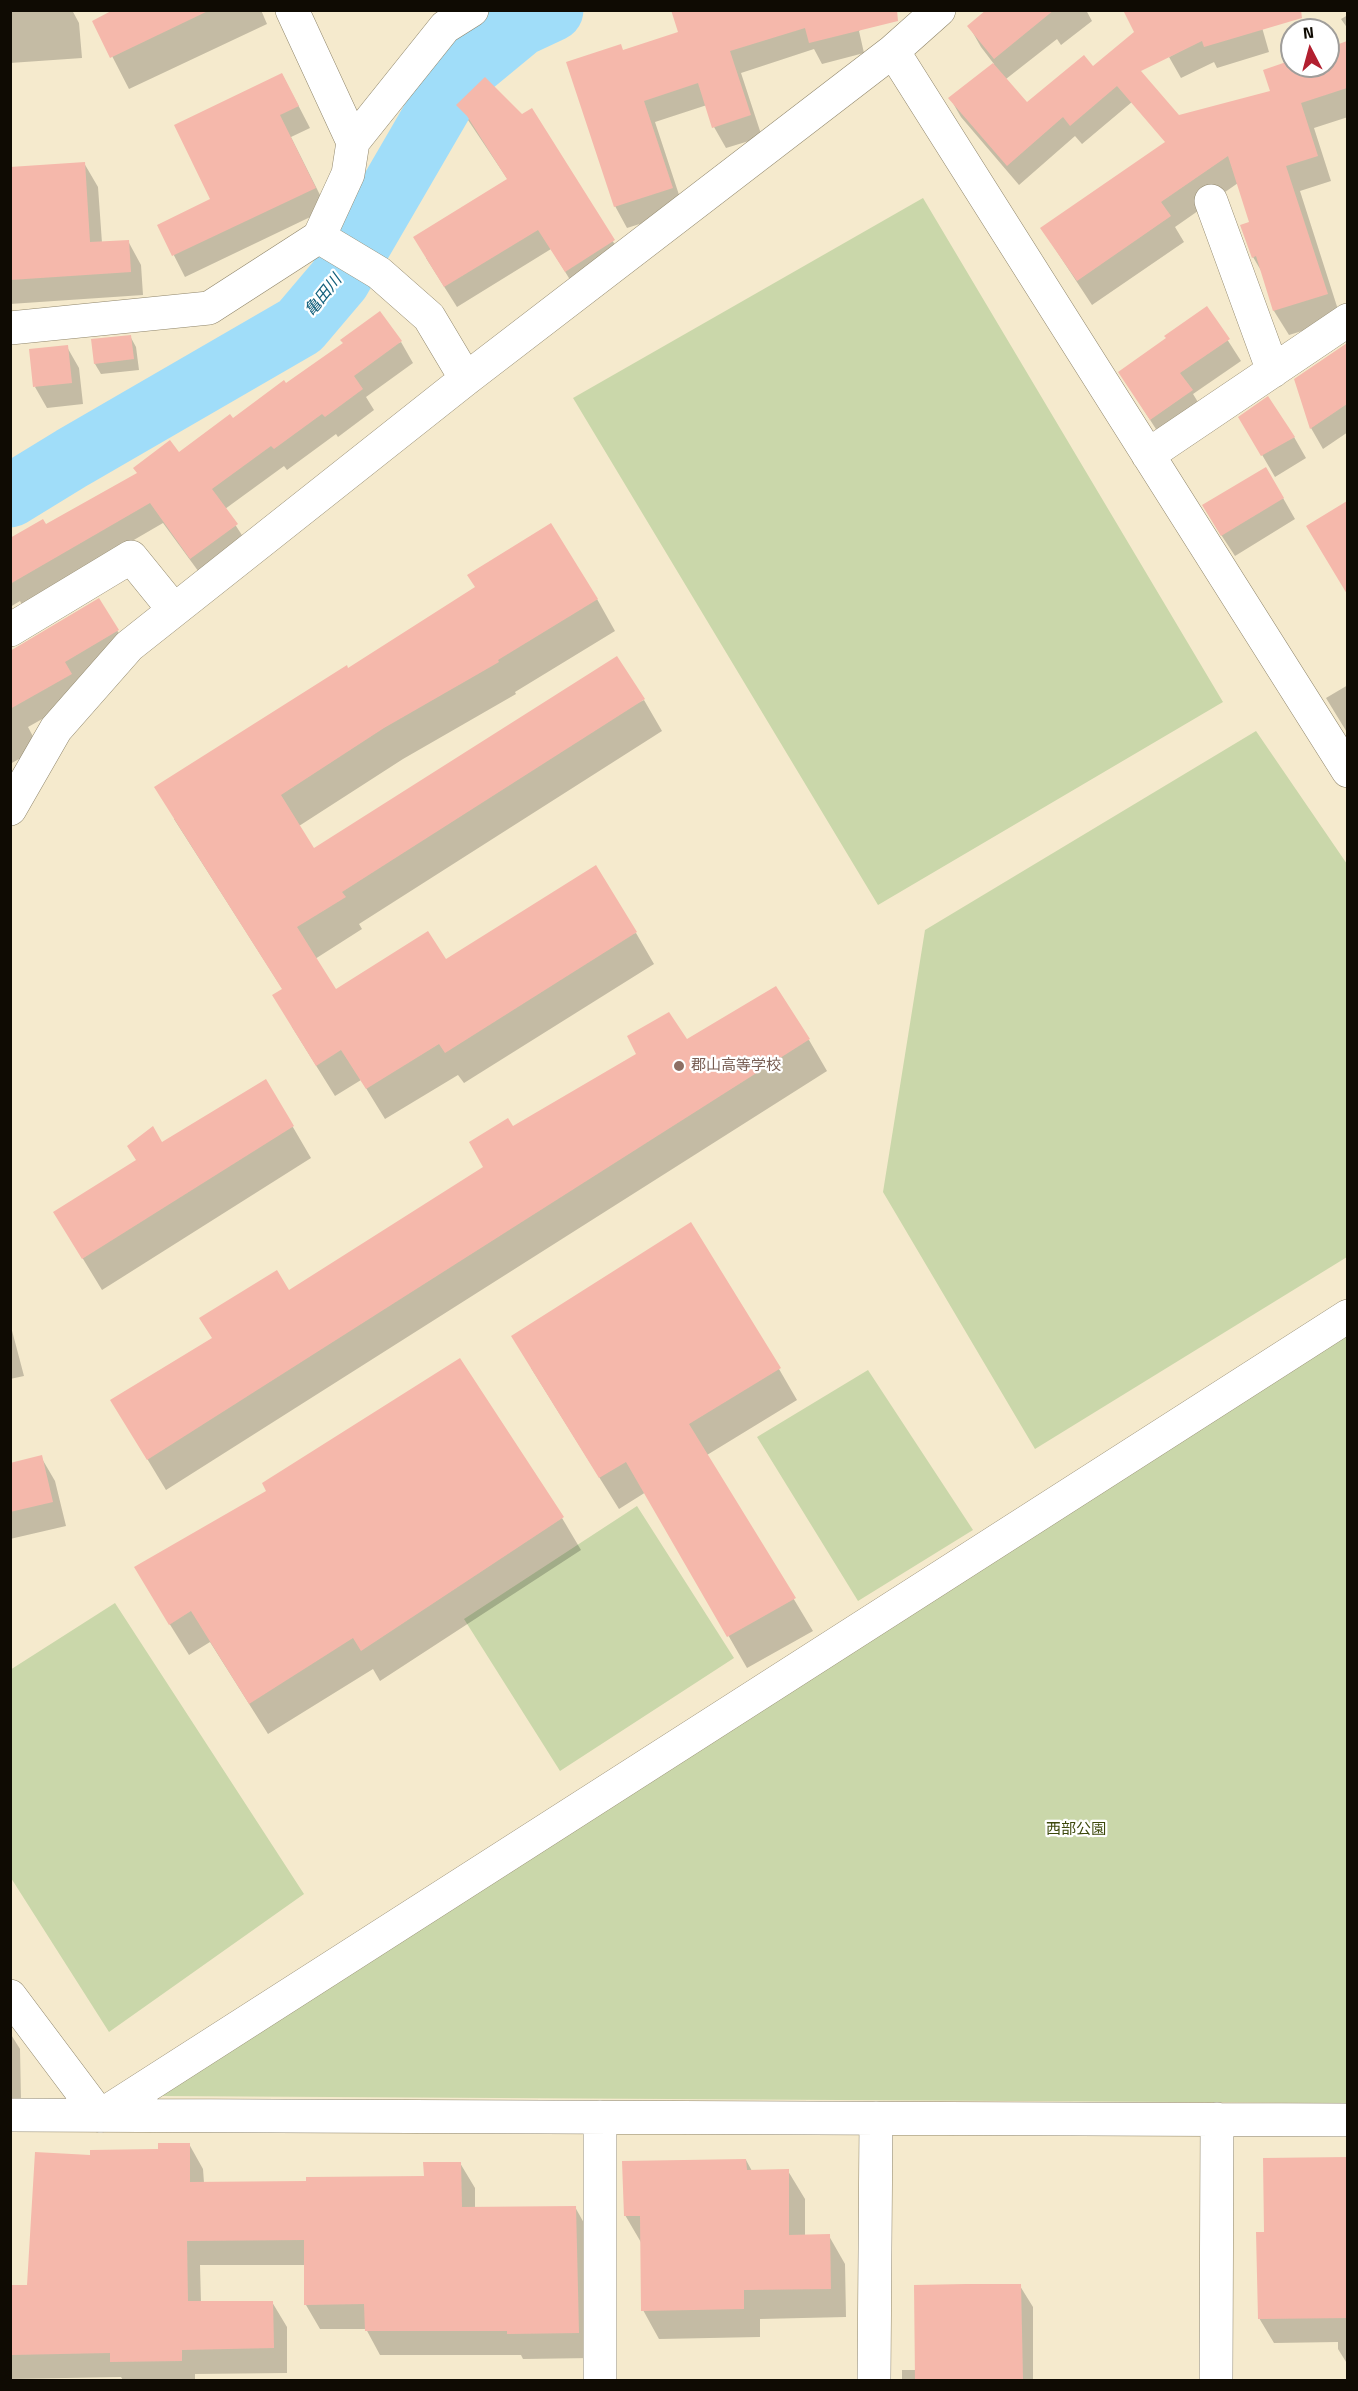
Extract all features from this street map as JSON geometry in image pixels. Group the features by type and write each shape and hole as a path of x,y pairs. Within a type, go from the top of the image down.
{"street":[{"path":"292,10 353,142"},
{"path":"10,328 209,308 320,238 348,174 353,142 445,27 472,10"},
{"path":"10,809 56,729 129,645 466,379 893,51 939,10"},
{"path":"893,51 1347,771"},
{"path":"1211,201 1273,371"},
{"path":"320,238 379,273 429,317 466,379"},
{"path":"1148,455 1347,320"},
{"path":"10,630 131,557 174,610"},
{"path":"100,2116 1347,1316"},
{"path":"10,1996 100,2116"},
{"path":"10,2115 1347,2120"},
{"path":"600,2117 600,2380"},
{"path":"874,2380 876,2118"},
{"path":"1216,2380 1217,2119"}],"green space":[{"path":"923,198 1223,702 878,905 573,398"},
{"path":"1256,731 1347,864 1347,1257 1035,1449 883,1192 925,930"},
{"name":"西部公園","path":"1347,1334 1347,2103 161,2096"},
{"path":"868,1370 973,1530 858,1601 757,1437"},
{"path":"637,1506 734,1658 560,1771 464,1619"},
{"path":"115,1603 304,1894 109,2032 11,1878 10,1670"}],"building":[{"path":"113,10 210,10 110,58 92,21"},
{"path":"671,10 897,10 898,21 809,43 805,28 730,51 751,115 712,128 698,83 644,101 673,188 614,207 566,62 621,44 623,50 678,32"},
{"path":"986,10 1054,10 994,59 967,26"},
{"path":"1123,10 1301,10 1302,18 1280,18 1280,25 1204,47 1202,41 1141,71 1179,115 1270,91 1263,70 1280,64 1280,78 1340,78 1340,44 1347,41 1347,88 1301,103 1318,156 1286,166 1328,294 1273,311 1256,256 1252,258 1240,225 1249,222 1228,156 1161,202 1171,216 1077,281 1040,228 1165,142 1117,86 1070,126 1063,117 1007,166 948,98 993,63 1027,102 1084,55 1093,66 1134,32"},
{"path":"282,73 299,106 280,115 316,188 172,256 157,225 210,199 174,125"},
{"path":"485,77 522,114 532,108 615,240 565,272 538,230 444,287 413,237 507,179 467,116 456,105"},
{"path":"85,162 90,242 129,240 131,272 10,280 10,167"},
{"path":"1207,306 1230,339 1180,373 1193,390 1150,420 1118,372"},
{"path":"380,311 402,341 354,376 363,389 325,417 322,414 274,449 271,446 212,489 238,524 190,559 150,503 10,584 10,538 43,519 46,524 137,473 133,468 170,440 179,452 230,414 233,418 284,380 286,383 343,343 340,340"},
{"path":"131,335 134,359 94,364 91,339"},
{"path":"1347,343 1347,404 1310,429 1294,379"},
{"path":"68,345 72,383 33,387 29,349"},
{"path":"1268,396 1295,437 1261,456 1238,417"},
{"path":"1266,467 1284,498 1221,536 1202,505"},
{"path":"1347,501 1347,594 1306,526"},
{"path":"551,523 598,599 498,660 499,662 384,728 281,795 314,848 617,656 645,699 342,892 346,897 297,927 336,989 428,931 446,959 596,865 637,932 445,1053 439,1044 366,1089 341,1050 316,1066 272,995 282,989 154,787 475,587 467,575"},
{"path":"99,598 119,630 65,662 72,674 10,709 10,651"},
{"path":"776,986 810,1039 147,1460 110,1400 212,1338 199,1318 277,1270 289,1290 483,1167 469,1142 508,1118 513,1126 636,1054 627,1036 669,1012 687,1039"},
{"path":"266,1079 294,1126 82,1259 53,1212 136,1160 127,1146 153,1126 162,1142"},
{"path":"691,1222 781,1368 689,1424 796,1598 727,1637 626,1462 599,1478 511,1336"},
{"path":"460,1358 564,1517 361,1651 353,1638 249,1704 191,1611 169,1625 134,1567 266,1491 262,1483"},
{"path":"42,1455 53,1502 10,1512 10,1463"},
{"path":"158,2143 190,2143 190,2182 306,2181 306,2177 424,2176 423,2162 461,2162 462,2207 576,2206 579,2333 365,2331 364,2304 304,2305 304,2240 187,2241 188,2301 273,2301 274,2348 182,2350 182,2361 110,2362 110,2353 10,2355 10,2285 27,2285 35,2152 90,2155 90,2150 158,2149"},
{"path":"1347,2157 1347,2318 1258,2319 1256,2232 1264,2232 1263,2158"},
{"path":"746,2159 747,2170 789,2169 789,2235 830,2234 831,2289 744,2290 744,2309 641,2311 640,2216 624,2216 622,2161"},
{"path":"1021,2284 1023,2380 915,2380 914,2285"}],"waterway":[{"name":"亀田川","path":"10,496 300,326 339,280 457,77 520,25 552,10"}],"place":[{"name":"郡山高等学校","path":"679,1066"}]}
